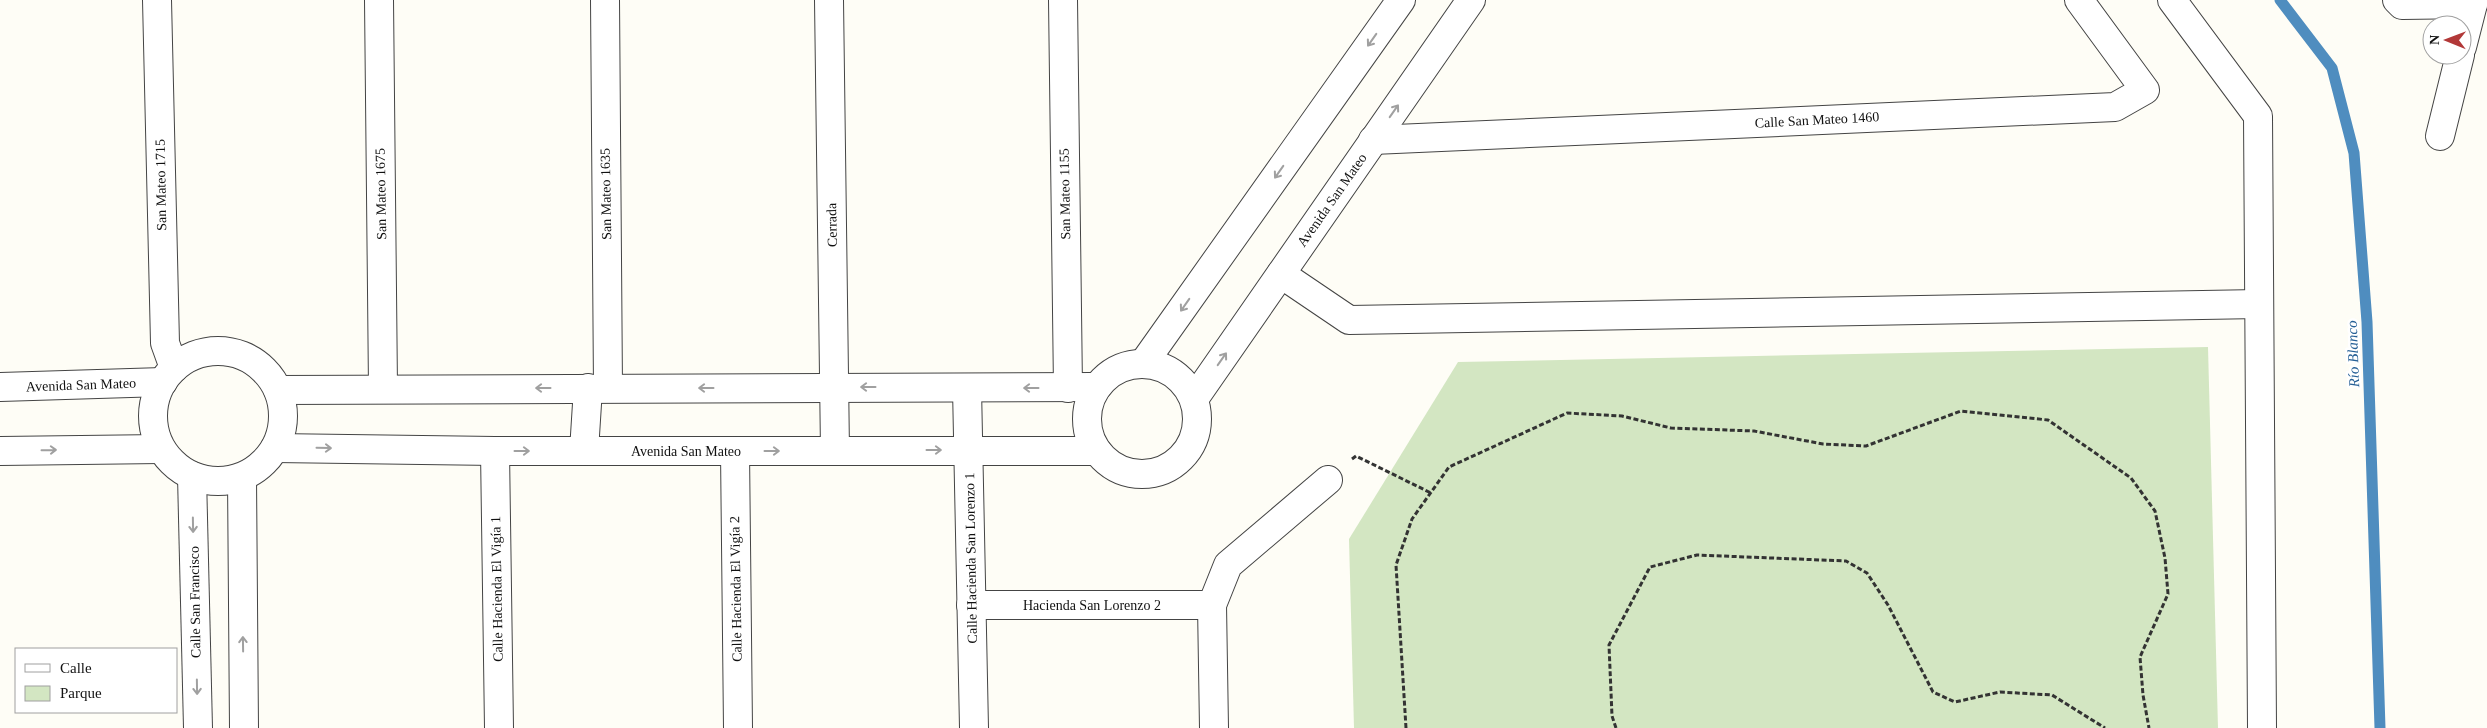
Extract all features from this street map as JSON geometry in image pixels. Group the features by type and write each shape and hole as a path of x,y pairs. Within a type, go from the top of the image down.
{"street":[{"name":"San Mateo 1715","path":"157,0 165,343 168,375"},
{"name":"San Mateo 1675","path":"379,0 383,388"},
{"name":"San Mateo 1635","path":"584,451 598,388 605,0"},
{"name":"Cerrada","path":"829,0 835,451"},
{"name":"San Mateo 1155","path":"1063,0 1068,388"},
{"path":"1143,364 1401,0"},
{"name":"Avenida San Mateo","path":"1194,399 1471,0"},
{"name":"Calle San Mateo 1460","path":"1373,140 2115,107 2145,90 2079,0"},
{"path":"2172,0 2258,116 2262,728"},
{"path":"2397,0 2402,5 2473,2 2470,15"},
{"path":"2440,136 2458,65"},
{"path":"1280,274 1349,320 2259,304"},
{"name":"Avenida San Mateo","path":"219,351 244,356 264,370 278,390 283,420 276,448 261,466 242,478 217,482 192,476 174,465 162,449 155,433 153,415 155,398 168,375 195,355 219,351"},
{"path":"1143,364 1164,368 1182,381 1194,399 1197,419 1194,439 1183,456 1168,468 1149,474 1129,473 1111,464 1097,451 1089,435 1087,419 1089,402 1097,387 1110,374 1125,366 1143,364"},
{"name":"Avenida San Mateo","path":"0,387 168,375"},
{"path":"278,390 383,388 1097,387"},
{"name":"Calle Hacienda San Lorenzo 1","path":"967,388 974,728"},
{"name":"Avenida San Mateo","path":"276,448 495,451 1097,451"},
{"path":"0,451 162,449"},
{"name":"Calle Hacienda El Vigía 1","path":"495,451 499,728"},
{"name":"Calle Hacienda El Vigía 2","path":"735,451 738,728"},
{"name":"Calle San Francisco","path":"192,476 198,728"},
{"path":"242,478 244,728"},
{"path":"1214,728 1212,605 1228,565 1328,480"},
{"name":"Hacienda San Lorenzo 2","path":"971,605 1212,605"}],"path":[{"path":"1406,728 1396,565 1412,519 1449,467 1567,413 1622,416 1671,428 1754,431 1823,444 1866,446 1960,411 2048,420 2132,478 2155,511 2166,558 2168,594 2140,657 2143,694 2149,728"},
{"path":"1328,480 1356,456 1431,493"},
{"path":"1616,728 1612,716 1609,645 1650,567 1697,555 1846,561 1867,573 1888,606 1933,692 1956,702 2000,692 2052,695 2105,728"}],"green space":[{"path":"2208,347 2218,728 1354,728 1349,539 1458,362"}],"waterway":[{"name":"Río Blanco","path":"2280,0 2332,68 2354,153 2367,322 2380,728"}]}
